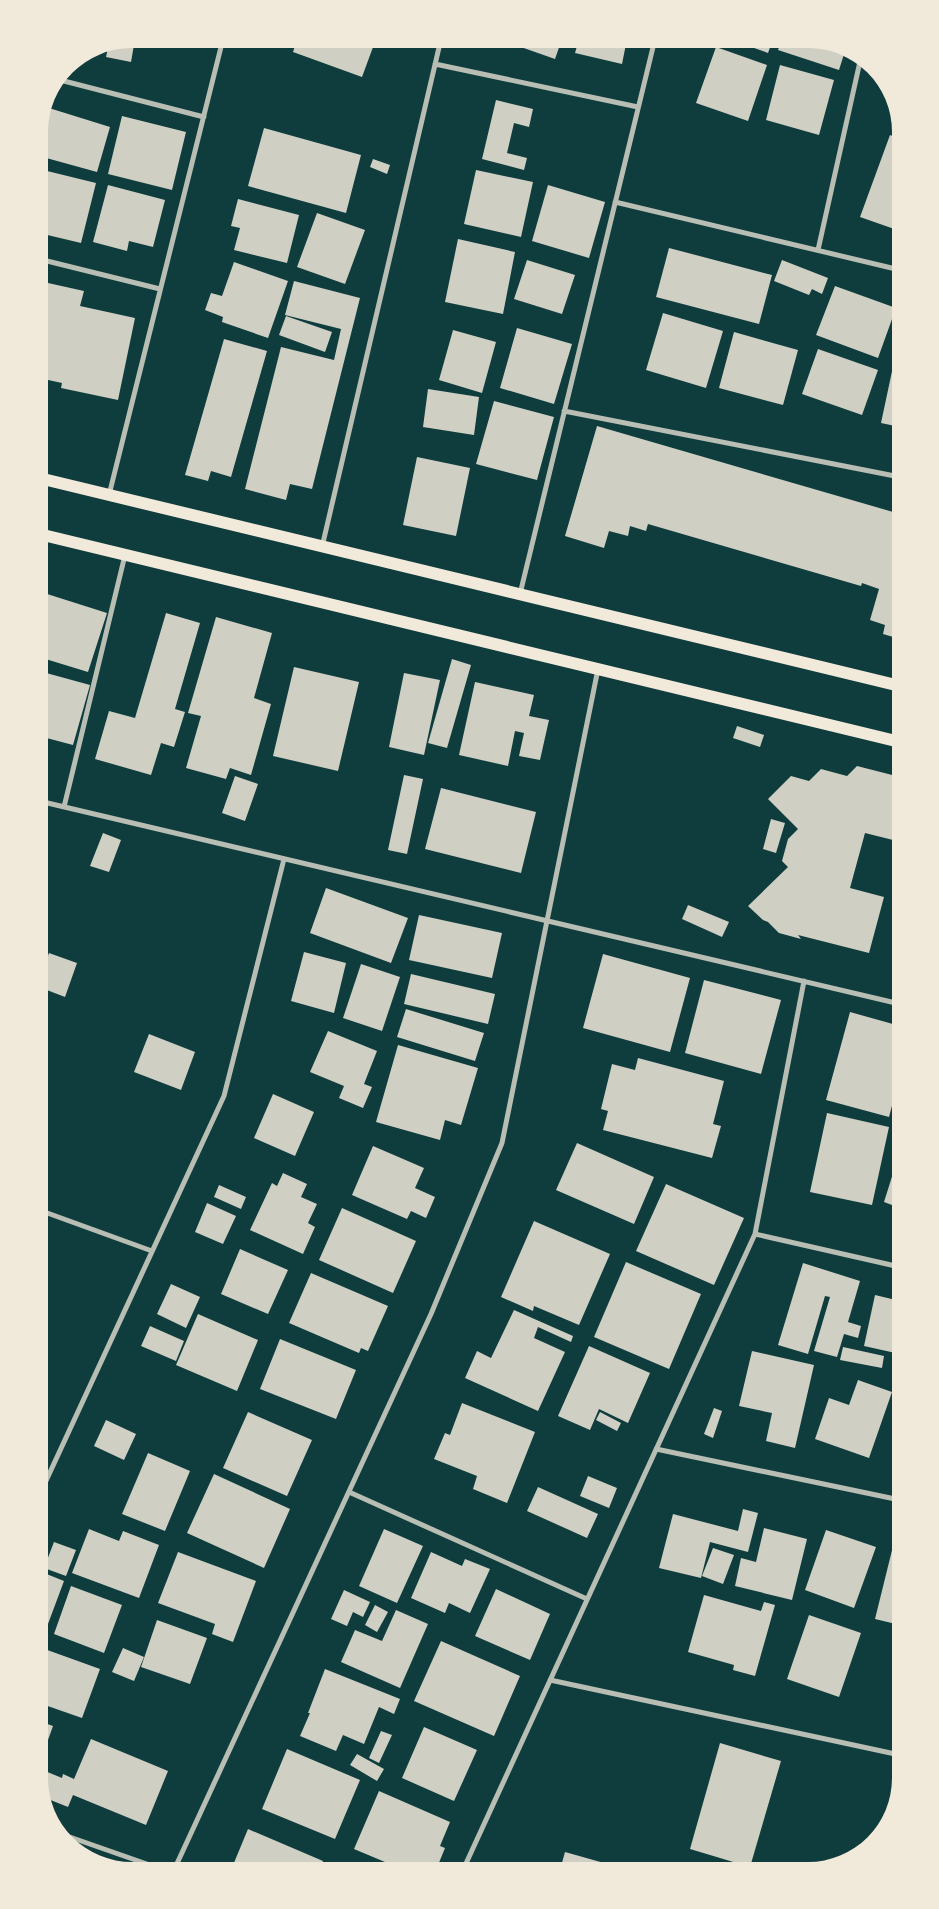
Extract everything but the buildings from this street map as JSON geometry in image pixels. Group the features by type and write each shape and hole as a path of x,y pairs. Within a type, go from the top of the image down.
{"main road":[{"path":"48,480 892,684"},
{"path":"48,536 892,740"}],"street":[{"path":"109,495 221,48"},
{"path":"322,547 439,48"},
{"path":"520,594 653,48"},
{"path":"435,64 638,107"},
{"path":"818,250 859,66"},
{"path":"65,81 204,116"},
{"path":"615,202 892,268"},
{"path":"48,261 160,289"},
{"path":"564,411 892,474"},
{"path":"64,807 125,554"},
{"path":"178,1861 431,1314 502,1143 598,669"},
{"path":"48,803 892,1002"},
{"path":"48,1476 224,1096 284,859"},
{"path":"467,1862 754,1234 804,981"},
{"path":"48,1213 152,1251"},
{"path":"754,1234 892,1265"},
{"path":"656,1449 892,1498"},
{"path":"349,1492 587,1599"},
{"path":"550,1680 892,1753"},
{"path":"72,1837 139,1861"}]}
